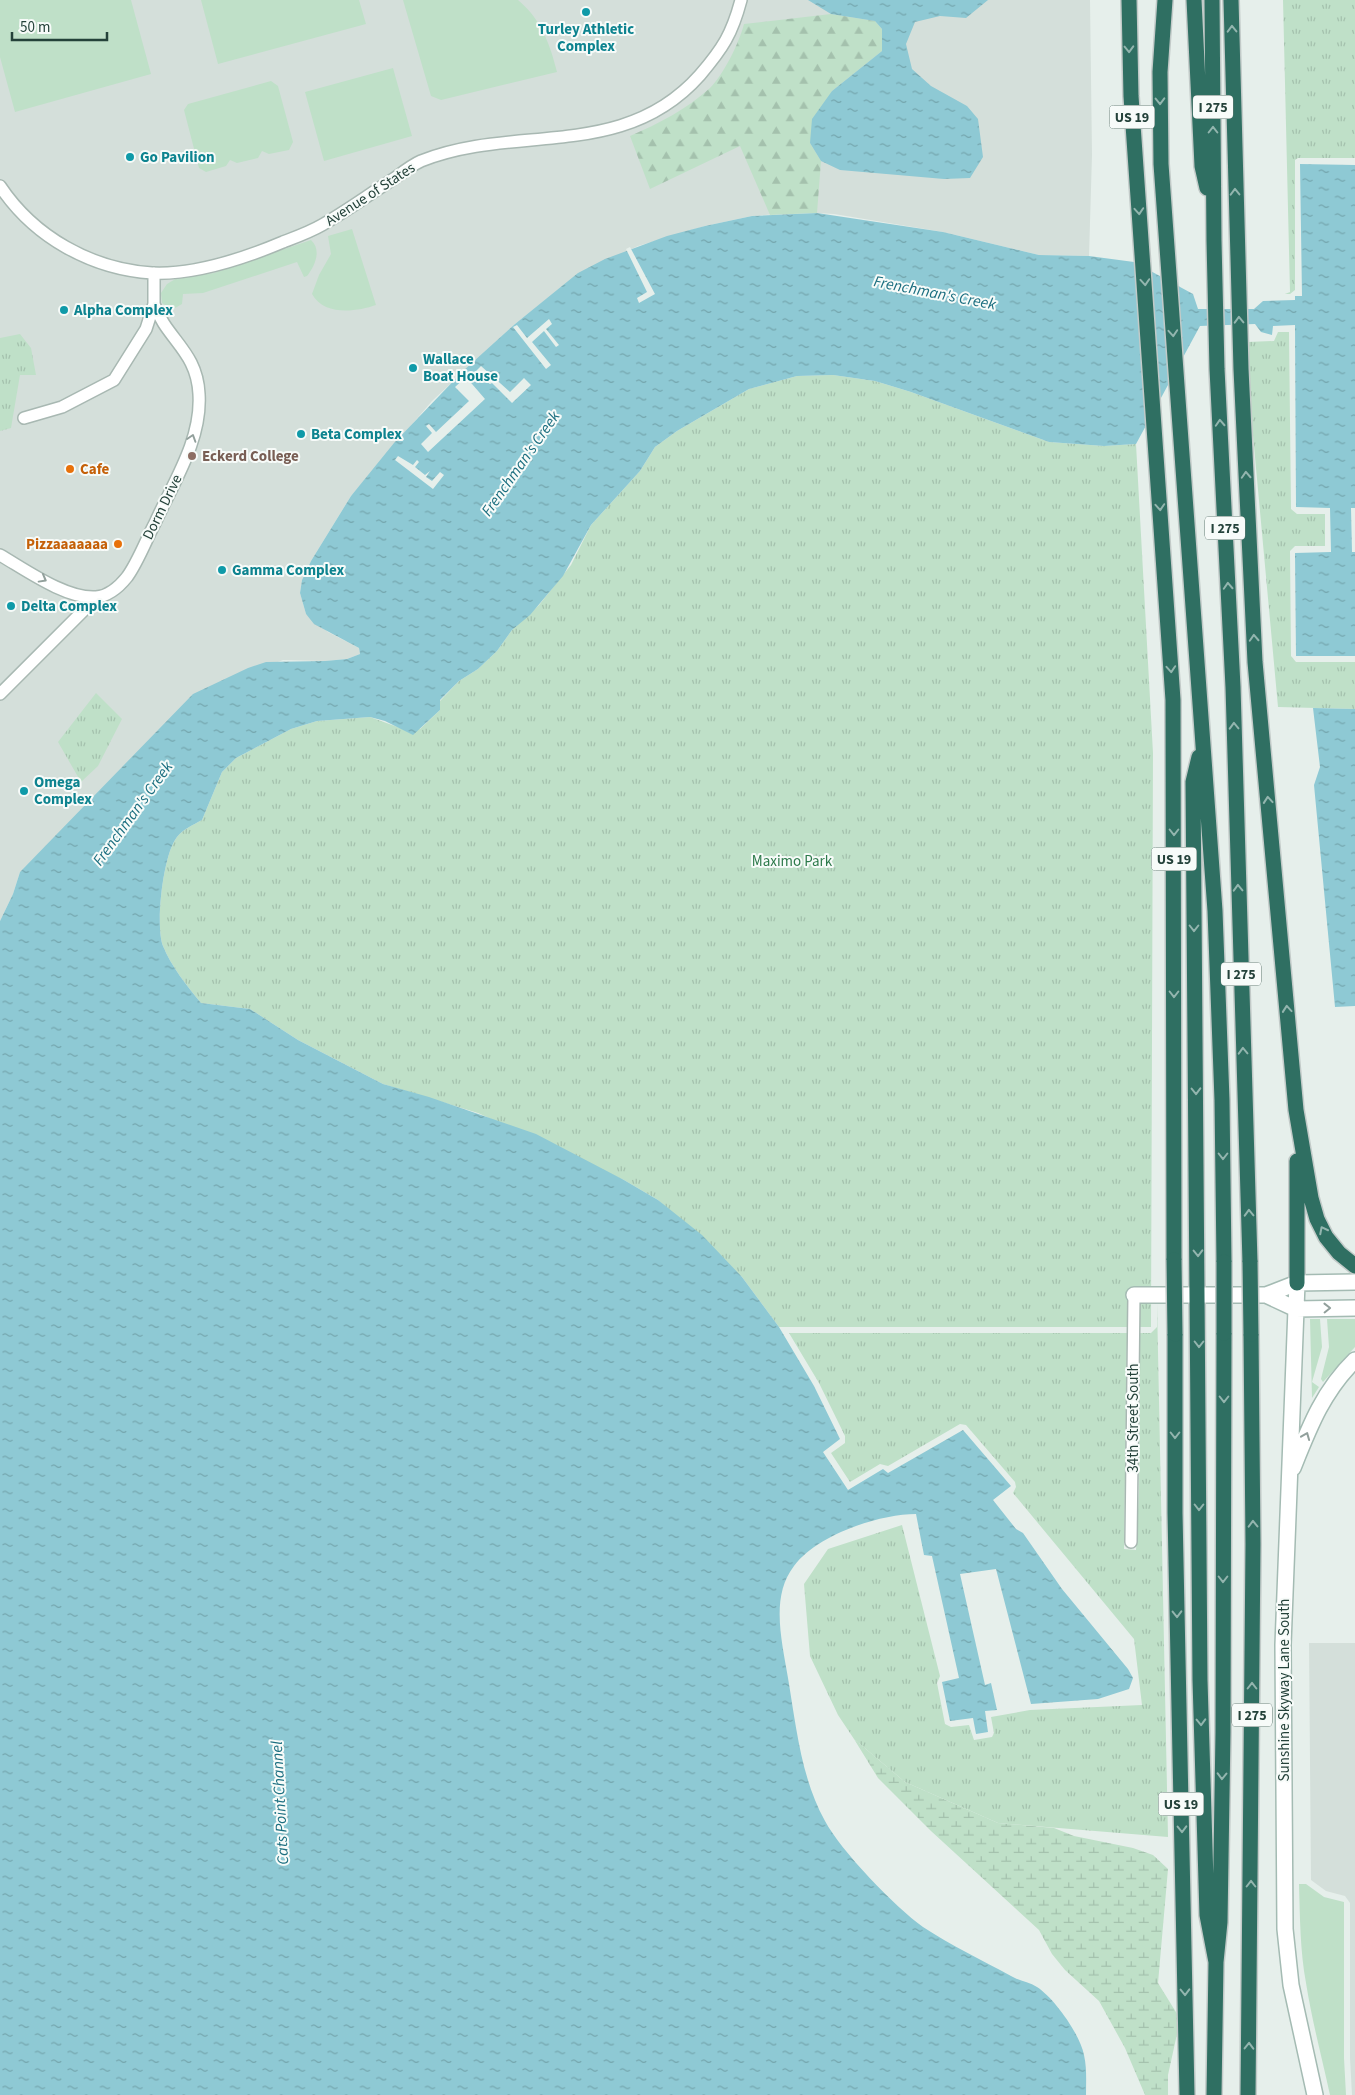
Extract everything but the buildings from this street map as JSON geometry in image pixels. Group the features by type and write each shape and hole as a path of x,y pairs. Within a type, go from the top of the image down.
{"highway":[{"name":"US 19","path":"1129,0 1131,96 1173,700 1175,1513 1187,2095"},
{"name":"I 275","path":"1165,0 1160,72 1165,232 1215,911 1222,1100 1224,1262 1223,1732 1220,1922 1216,1962 1214,2095"},
{"path":"1194,0 1202,166 1213,214"},
{"name":"I 275","path":"1212,0 1213,214 1218,370 1233,687 1250,1262 1253,1554 1251,1959 1248,2095"},
{"path":"1231,0 1236,241 1255,662 1296,1110 1311,1198 1317,1220 1331,1243 1355,1266"},
{"path":"1203,741 1193,782 1199,1295 1200,1690 1207,1915 1216,1962"},
{"path":"1296,1110 1297,1283"}],"street":[{"name":"Avenue of States","path":"0,186 4,203 59,245 88,258 118,268 154,273 202,268 262,252 320,227 418,162 469,148 597,133 627,124 660,109 686,90 714,58 733,30 741,0"},
{"path":"24,418 62,407 114,380 146,329 154,304 154,273"},
{"name":"Dorm Drive","path":"0,694 97,597 109,594 127,576 181,470 194,434 199,396 195,370 188,354 158,316 154,304"},
{"path":"0,555 79,597 97,597"},
{"path":"1134,1295 1266,1295 1297,1283 1355,1282"},
{"name":"Sunshine Skyway Lane South","path":"1297,1283 1283,1645 1285,1928 1291,1985 1315,2095"},
{"name":"34th Street South","path":"1130,1542 1134,1295"},
{"path":"1266,1295 1296,1309 1355,1308"},
{"path":"1288,1482 1317,1410 1335,1382 1355,1360"}],"shaded area":[{"name":"Eckerd College","path":"0,0 1090,0 1092,155 1089,256 1039,255 943,232 834,214 800,212 752,216 705,226 638,246 578,274 515,324 432,401 351,496 311,561 302,580 300,593 306,614 328,632 359,648 360,654 347,659 325,661 283,660 202,691 20,872 13,894 0,921"},
{"path":"1309,1643 1355,1643 1355,2095 1352,2095 1350,2058 1350,1903 1345,1896 1326,1891 1311,1880"}],"green space":[{"path":"0,0 131,0 151,74 15,112 0,57"},
{"path":"201,0 359,0 366,24 218,64"},
{"path":"403,0 518,0 533,15 544,33 557,72 441,100 431,96"},
{"path":"1283,0 1355,0 1355,158 1298,158 1295,160 1295,290 1290,294 1285,294 1290,292"},
{"path":"831,14 875,21 882,29 882,51 832,91 810,143 821,161 817,213 770,215 740,146 650,189 630,136 692,103 710,88 721,75 739,40 744,24"},
{"path":"393,68 412,136 324,161 305,92"},
{"path":"271,81 278,86 293,142 289,150 269,154 262,151 258,158 237,163 230,160 226,166 206,172 199,168 184,110 188,104"},
{"path":"352,229 376,305 350,310 332,309 317,301 312,294 319,275 331,254 328,236"},
{"path":"311,240 317,253 313,268 307,276 304,277 297,262 203,293 183,294 182,304 175,308 168,307 162,303 161,293 167,284 177,278 214,273"},
{"path":"1278,332 1289,332 1291,509 1297,514 1325,514 1325,546 1295,546 1290,551 1291,656 1296,662 1355,662 1355,709 1278,707 1248,381 1247,342 1274,341"},
{"path":"20,334 31,348 36,375 20,375 11,428 0,431 0,338"},
{"name":"Maximo Park","path":"833,375 875,381 911,392 1049,442 1104,446 1136,444 1153,753 1151,1327 779,1327 742,1277 658,1200 624,1180 478,1113 383,1084 298,1040 250,1009 201,1003 175,968 163,946 160,907 164,874 172,846 182,832 202,820 222,772 236,758 291,729 317,721 370,717 403,729 420,729 440,710 440,701 459,681 478,669 497,651 512,630 539,605 571,565 591,525 640,471 655,447 677,431 749,389 797,376"},
{"path":"96,693 122,719 98,766 81,782 58,742"},
{"path":"1157,1303 1168,1837 998,1823 905,1782 854,1739 838,1715 810,1656 804,1584 828,1549 902,1525 940,1676 937,1683 945,1724 951,1727 969,1725 974,1740 992,1737 994,1733 991,1717 1030,1710 1142,1705 1134,1639 1013,1493 1016,1487 1015,1482 966,1425 960,1424 888,1466 880,1464 850,1482 831,1453 845,1443 845,1436 819,1383 789,1333 1127,1333 1124,1549 1136,1550 1139,1491 1140,1333 1151,1333 1157,1327"},
{"path":"1310,1319 1320,1319 1322,1347 1312,1382 1319,1387 1312,1398"},
{"path":"1327,1319 1355,1319 1355,1347 1323,1382 1321,1379 1329,1347"},
{"path":"854,1739 905,1782 998,1823 1054,1828 1074,1836 1133,1848 1153,1855 1168,1869 1158,1983 1179,2017 1179,2025 1168,2075 1168,2095 1145,2095 1125,2048 1099,2001 1065,1970 1052,1954 1039,1930 931,1831 878,1778"},
{"path":"1299,1884 1306,1884 1324,1897 1344,1902 1344,2058 1346,2095 1330,2095 1314,2025 1303,1958"}],"water":[{"path":"808,0 988,0 966,18 940,16 915,22 906,44 912,69 931,86 967,106 978,119 983,157 970,178 944,179 840,170 821,161 810,143 812,119 832,91 882,51 882,29 875,21 831,14"},
{"path":"1300,164 1355,165 1355,508 1351,508 1352,552 1355,552 1355,656 1296,656 1295,553 1331,552 1330,508 1296,507 1295,325 1273,326 1272,335 1261,332 1255,324 1200,326 1136,444 1104,446 1049,442 911,392 875,381 833,375 797,376 749,389 677,431 655,447 640,471 591,525 563,576 530,615 512,630 497,651 478,669 459,681 440,700 440,710 413,735 385,721 370,717 317,721 291,729 236,758 222,772 202,820 182,832 172,846 164,874 160,907 163,946 185,983 201,1003 250,1009 298,1040 383,1084 429,1097 536,1134 658,1200 702,1235 742,1277 779,1327 814,1386 840,1439 823,1452 848,1490 883,1469 888,1473 963,1430 1011,1486 993,1500 1016,1529 1023,1533 1062,1589 1128,1669 1133,1678 1129,1689 1098,1699 1031,1704 996,1569 960,1574 985,1685 991,1683 997,1710 985,1711 988,1732 976,1734 973,1718 950,1721 942,1682 959,1678 932,1556 924,1555 916,1514 885,1518 850,1528 833,1536 804,1555 794,1566 782,1591 780,1605 781,1634 800,1751 810,1787 825,1821 843,1847 869,1878 911,1918 955,1946 1014,1978 1037,1987 1051,1999 1072,2027 1082,2046 1086,2065 1086,2095 0,2095 0,921 13,894 20,872 193,694 248,668 266,662 325,661 347,659 360,654 359,648 314,624 306,614 300,593 302,580 311,561 351,496 394,443 463,371 515,324 578,273 605,259 667,236 705,226 752,216 817,213 943,232 1039,255 1089,256 1134,262 1193,294 1198,309 1254,309 1263,301 1295,300 1295,296 1302,296"},
{"path":"1313,708 1355,709 1355,1006 1335,1007 1314,785 1320,767"}],"pier":[{"path":"630,247 655,294 639,303 637,298 647,292 626,249"},
{"path":"549,319 552,324 546,329 559,345 556,347 544,331 532,342 551,365 546,369 513,327 517,325 527,338"},
{"path":"481,366 510,392 524,378 531,385 512,403 492,383 490,384 474,373"},
{"path":"466,377 485,399 428,452 421,444 432,433 426,426 429,424 436,432 469,401 455,387"},
{"path":"398,456 413,465 417,460 419,462 415,467 425,475 430,471 426,477 432,481 440,472 444,475 433,489 395,460"}],"place":[{"name":"Turley Athletic Complex","path":"586,12"},
{"name":"Go Pavilion","path":"130,157"},
{"name":"Alpha Complex","path":"64,310"},
{"name":"Wallace Boat House","path":"413,368"},
{"name":"Beta Complex","path":"301,434"},
{"name":"Eckerd College","path":"192,456"},
{"name":"Cafe","path":"70,469"},
{"name":"Pizzaaaaaaa","path":"118,544"},
{"name":"Gamma Complex","path":"222,570"},
{"name":"Delta Complex","path":"11,606"},
{"name":"Omega Complex","path":"24,791"}],"water label":[{"name":"Frenchman's Creek","path":"935,292"},
{"name":"Frenchman's Creek","path":"520,463"},
{"name":"Frenchman's Creek","path":"132,813"},
{"name":"Cats Point Channel","path":"279,1803"}]}
